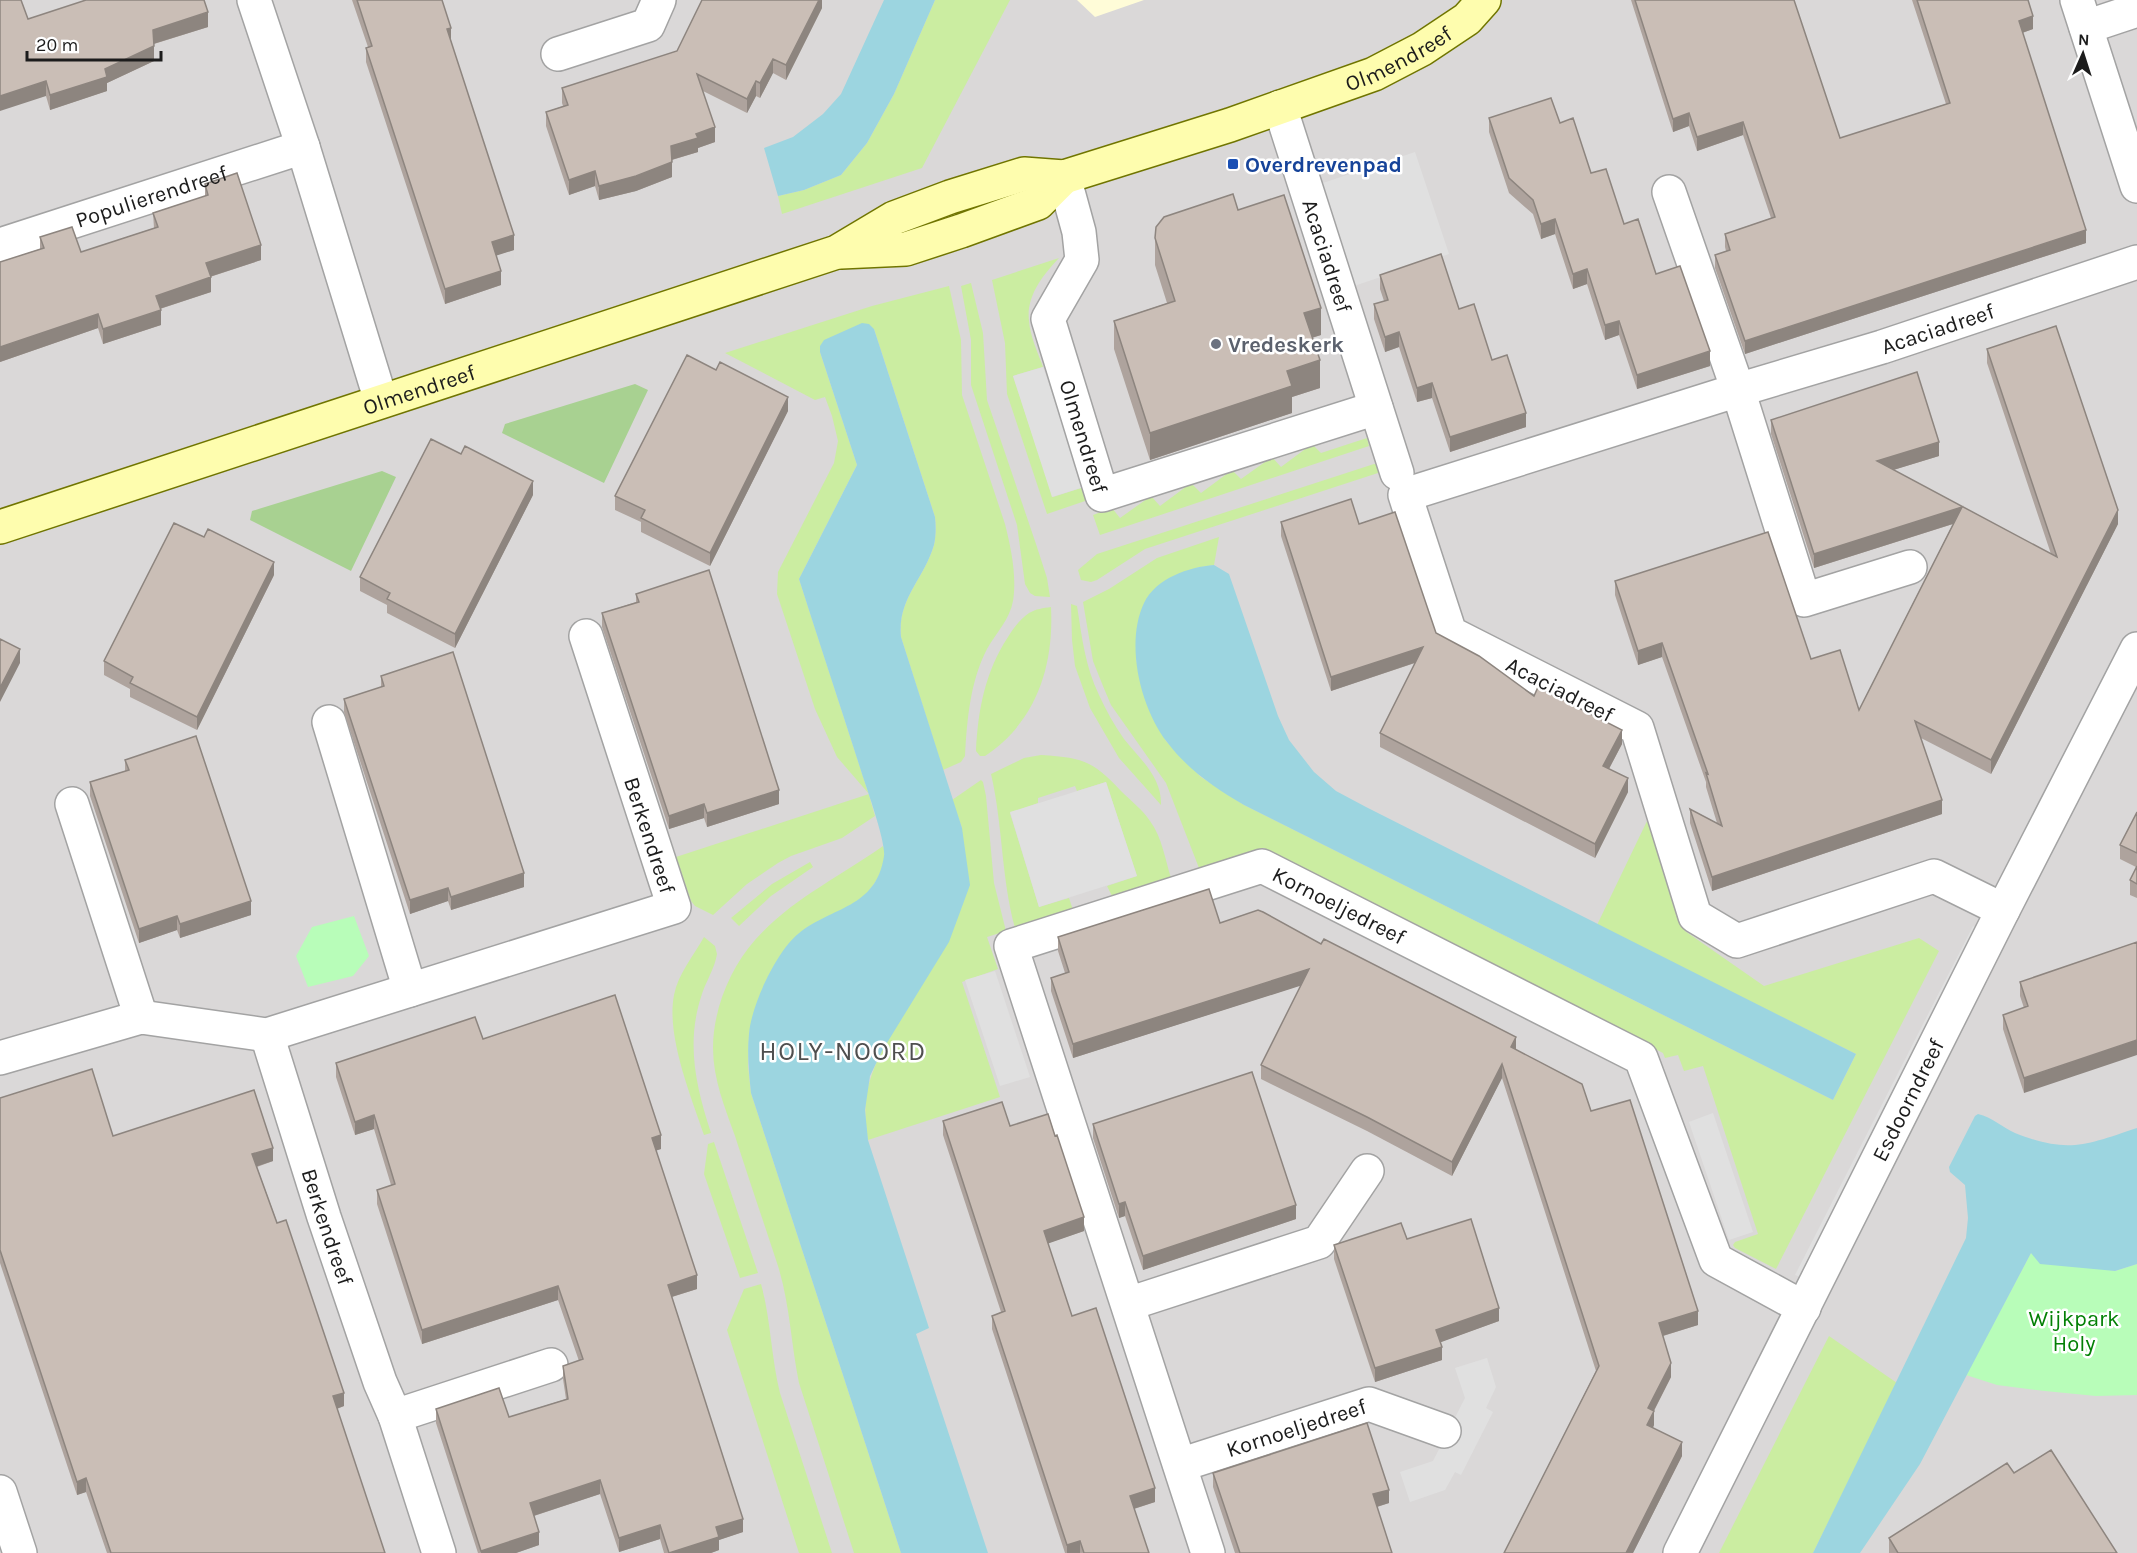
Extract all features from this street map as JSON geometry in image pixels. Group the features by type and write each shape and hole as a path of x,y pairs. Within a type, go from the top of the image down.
{"street":[{"path":"254,0 303,147 381,401"},
{"path":"558,54 648,25 659,0"},
{"name":"Olmendreef","path":"0,526 837,252 906,249 960,231 1038,203 1064,177 1230,125 1374,74 1422,49 1467,19 1484,0"},
{"path":"2137,10 2081,14 2137,186"},
{"name":"Acaciadreef","path":"1280,107 1397,473"},
{"name":"Populierendreef","path":"0,244 303,147"},
{"name":"Olmendreef","path":"1064,177 1079,232 1083,260 1048,319 1102,495 1376,408"},
{"path":"1669,192 1737,390 1804,600 1910,567"},
{"name":"Acaciadreef","path":"2003,910 1934,876 1737,942 1695,916 1637,728 1450,633 1405,495 1737,390 1882,347 2137,262"},
{"name":"Berkendreef","path":"0,1059 141,1017 267,1035 674,907 586,636"},
{"name":"Esdoorndreef","path":"1680,1553 2003,910 2137,649"},
{"path":"329,722 410,990"},
{"path":"72,804 141,1017"},
{"name":"Kornoeljedreef","path":"1208,1553 1011,946 1262,866 1641,1058 1716,1260 1804,1308"},
{"name":"Berkendreef","path":"267,1035 324,1217 380,1382 395,1416 439,1553"},
{"path":"1128,1304 1319,1242 1367,1171"},
{"path":"395,1416 551,1365"},
{"name":"Kornoeljedreef","path":"1180,1465 1369,1404 1444,1431"},
{"path":"0,1492 20,1553"}],"shaded area":[{"path":"0,0 2137,0 2137,1553 0,1553"},
{"path":"1077,0 1144,0 1095,17"},
{"path":"1415,152 1449,254 1354,286 1320,184"},
{"path":"1043,367 1084,487 1052,497 1013,376"},
{"path":"1106,782 1137,876 1039,907 1010,812"},
{"path":"1973,926 1982,931 1805,1279 1795,1275"},
{"path":"995,971 1030,1077 1000,1086 965,980"},
{"path":"1713,1113 1753,1232 1729,1240 1689,1122"},
{"path":"1487,1358 1496,1387 1486,1408 1493,1412 1461,1475 1455,1472 1445,1490 1410,1502 1400,1472 1433,1461 1465,1398 1455,1368"}],"green space":[{"path":"935,0 1010,0 922,168 782,214 778,196 804,190 841,175 867,143 894,94"},
{"path":"1059,258 1037,286 1030,303 1031,333 1043,367 1013,376 1053,497 1084,487 1088,500 1047,514 1007,394 1005,343 992,280"},
{"path":"971,283 983,333 987,400 1047,578 1050,597 1035,596 1030,593 1025,584 1017,525 971,385 971,340 961,286"},
{"path":"949,286 961,340 962,395 1005,524 1014,582 1013,601 1009,614 987,649 973,688 968,715 965,756 961,762 943,770 901,637 903,611 934,545 935,517 874,329 820,352 857,465 799,579 868,793 837,757 815,709 777,594 778,572 834,463 838,441 832,416 825,397 815,400 725,353 872,306"},
{"path":"635,384 648,390 604,483 502,433 505,424"},
{"path":"1367,438 1369,446 1100,535 1093,515 1112,508 1120,518 1151,496 1160,506 1191,483 1201,493 1232,470 1241,479 1272,457 1281,467 1312,444 1321,453"},
{"path":"1374,464 1378,465 1381,472 1145,549 1097,580 1091,582 1081,580 1078,570 1097,554"},
{"path":"382,471 396,477 351,571 250,520 252,511"},
{"path":"1219,537 1214,565 1196,568 1145,602 1139,621 1136,659 1147,703 1166,741 1201,777 1244,805 1833,1100 1856,1054 1597,925 1647,821 1685,931 1764,986 1919,938 1939,951 1776,1269 1733,1245 1735,1242 1758,1234 1703,1066 1684,1071 1678,1055 1665,1058 1663,1053 1264,848 1199,868 1166,783 1111,705 1093,661 1083,602 1109,589 1157,558"},
{"path":"1071,604 1077,606 1082,640 1094,684 1120,734 1154,777 1161,805 1119,758 1090,708 1075,666"},
{"path":"1051,607 1049,651 1045,672 1029,710 1003,742 985,756 980,756 976,751 984,692 1000,650 1014,627 1023,618 1034,611"},
{"path":"1041,755 1086,762 1111,781 1144,813 1154,827 1171,878 1112,896 1107,886 1137,876 1106,782 1077,791 1075,786 1038,798 1038,803 1010,813 1039,907 1069,898 1073,910 1015,928 1007,890 991,774 1024,758"},
{"path":"981,780 986,796 994,883 1006,931 987,937 998,969 962,982 1000,1097 868,1140 865,1115 872,1073 882,1051 962,828 952,800"},
{"path":"869,794 875,816 842,838 778,863 747,884 713,915 695,906 691,901 676,857"},
{"path":"883,846 885,854 879,876 860,901 781,956 758,1002 749,1033 748,1066 751,1093 901,1553 854,1553 799,1383 782,1281 720,1093 713,1048 716,1019 725,990 738,963 755,940 800,901"},
{"path":"810,862 813,867 771,896 739,926 731,918 772,884"},
{"path":"354,916 369,956 353,976 308,987 296,956 312,927"},
{"path":"704,937 715,946 717,954 701,997 694,1032 697,1082 711,1133 704,1135 681,1066 673,1029 672,1011 679,980"},
{"path":"714,1142 758,1273 740,1278 704,1174 708,1144"},
{"name":"Wijkpark Holy","path":"2031,1253 2115,1271 2137,1264 2137,1395 2096,1396 2045,1391 1997,1385 1966,1375"},
{"path":"761,1284 780,1393 832,1553 799,1553 727,1330 744,1289"},
{"path":"1829,1336 1897,1383 1813,1553 1719,1553"}],"water":[{"path":"884,0 935,0 894,94 867,143 841,175 804,190 778,196 764,148 793,137 823,114 841,94"},
{"path":"862,323 869,324 874,329 935,517 934,545 903,611 901,637 962,828 970,885 949,942 882,1051 870,1076 865,1110 868,1140 929,1328 916,1334 988,1553 901,1553 750,1086 748,1049 751,1022 754,1009 773,966 798,934 862,897 872,887 884,856 876,817 799,579 857,465 820,346 824,340"},
{"path":"1214,565 1229,574 1278,716 1289,740 1314,772 1336,791 1366,807 1856,1054 1833,1100 1244,805 1212,785 1193,769 1167,742 1149,711 1138,674 1136,637 1138,619 1144,603 1156,587 1184,571"},
{"path":"1978,1114 2033,1140 2063,1145 2090,1143 2137,1128 2137,1264 2115,1271 2040,1264 2031,1253 1920,1464 1860,1553 1813,1553 1966,1238 1968,1218 1965,1185 1950,1172 1949,1167"}],"building":[{"path":"0,0 21,0 28,19 86,0 204,0 208,12 153,30 154,46 105,69 107,77 50,95 46,81 0,96"},
{"path":"357,0 442,0 451,28 447,29 514,235 492,242 501,271 445,289 366,48 372,46"},
{"path":"702,0 819,0 786,65 773,59 760,83 756,81 747,99 697,74 715,127 696,134 698,138 671,146 672,162 636,176 599,186 595,171 569,180 546,112 568,105 562,88 677,51"},
{"path":"1635,0 1794,0 1840,138 1950,103 1917,0 2028,0 2033,16 2019,21 2086,230 1745,341 1715,255 1730,250 1725,234 1775,217 1743,122 1697,137 1689,113 1673,119"},
{"path":"1551,98 1560,123 1573,118 1591,173 1606,169 1624,224 1638,219 1656,274 1680,266 1710,351 1637,375 1619,321 1605,325 1587,269 1573,274 1555,219 1541,224 1533,200 1509,178 1489,118"},
{"path":"237,173 261,245 206,263 211,277 156,296 161,310 103,329 98,314 0,347 0,262 44,248 40,237 72,227 81,252 158,227 153,213 208,195 205,184"},
{"name":"Vredeskerk","path":"1233,194 1238,210 1284,195 1321,308 1304,313 1320,360 1287,371 1292,386 1150,433 1114,321 1175,301 1155,238 1156,227 1164,217"},
{"path":"1441,254 1459,309 1474,304 1492,360 1507,355 1526,413 1450,437 1432,383 1417,388 1399,332 1385,337 1374,304 1388,300 1380,275"},
{"path":"2056,326 2118,510 1991,760 1915,721 1942,800 1712,877 1690,809 1722,826 1706,773 1708,774 1662,643 1638,651 1615,581 1768,532 1811,659 1840,650 1859,710 1962,507 1814,554 1771,420 1917,372 1939,442 1877,461 2057,557 1987,349"},
{"path":"687,355 716,370 720,362 788,397 710,553 641,518 645,510 615,496"},
{"path":"431,439 461,454 465,446 533,481 455,634 387,599 390,593 360,577"},
{"path":"1351,499 1359,524 1395,512 1436,633 1479,656 1534,696 1538,687 1622,730 1603,766 1628,778 1595,844 1380,733 1423,647 1331,677 1281,522"},
{"path":"174,523 204,537 208,529 274,562 197,717 130,683 133,677 104,661"},
{"path":"709,570 779,790 707,813 704,804 669,816 602,613 639,602 636,594"},
{"path":"0,639 20,649 0,688"},
{"path":"453,652 524,873 451,897 448,888 410,900 344,699 384,686 381,676"},
{"path":"196,736 251,901 180,924 177,916 139,929 90,782 129,770 125,760"},
{"path":"2137,812 2137,853 2120,845"},
{"path":"2137,866 2137,884 2130,880"},
{"path":"1209,889 1220,923 1258,910 1321,944 1324,939 1516,1037 1511,1047 1582,1084 1591,1111 1630,1100 1698,1311 1659,1323 1671,1363 1648,1408 1654,1411 1647,1425 1682,1442 1626,1553 1504,1553 1599,1366 1502,1064 1452,1162 1261,1065 1309,969 1073,1044 1051,978 1069,972 1058,937"},
{"path":"2137,942 2137,1040 2024,1078 2003,1015 2028,1006 2020,982"},
{"path":"615,995 661,1135 652,1138 697,1275 668,1285 743,1519 716,1527 719,1537 669,1553 660,1525 619,1538 600,1480 530,1503 539,1532 481,1551 436,1409 499,1388 509,1417 568,1399 563,1366 583,1359 558,1286 422,1330 377,1190 395,1184 374,1115 355,1122 336,1063 475,1017 483,1039"},
{"path":"92,1069 113,1136 254,1090 273,1148 252,1154 277,1223 286,1220 344,1393 333,1396 385,1553 111,1553 86,1478 77,1482 0,1250 0,1098"},
{"path":"1252,1072 1296,1205 1143,1256 1125,1202 1119,1204 1093,1124"},
{"path":"1002,1102 1010,1126 1048,1114 1084,1217 1044,1231 1072,1316 1096,1308 1155,1488 1130,1496 1149,1553 1084,1553 1080,1541 1067,1545 992,1316 1005,1311 943,1121"},
{"path":"1471,1219 1499,1308 1436,1330 1442,1347 1375,1368 1334,1245 1401,1223 1407,1239"},
{"path":"1367,1423 1389,1490 1373,1494 1392,1553 1240,1553 1213,1473"},
{"path":"2051,1450 2117,1553 1898,1553 1889,1538 2007,1463 2014,1473"}],"place":[{"name":"Overdrevenpad","path":"1233,164"},
{"name":"Vredeskerk","path":"1216,344"}],"district":[{"name":"HOLY-NOORD","path":"843,1051"}]}
